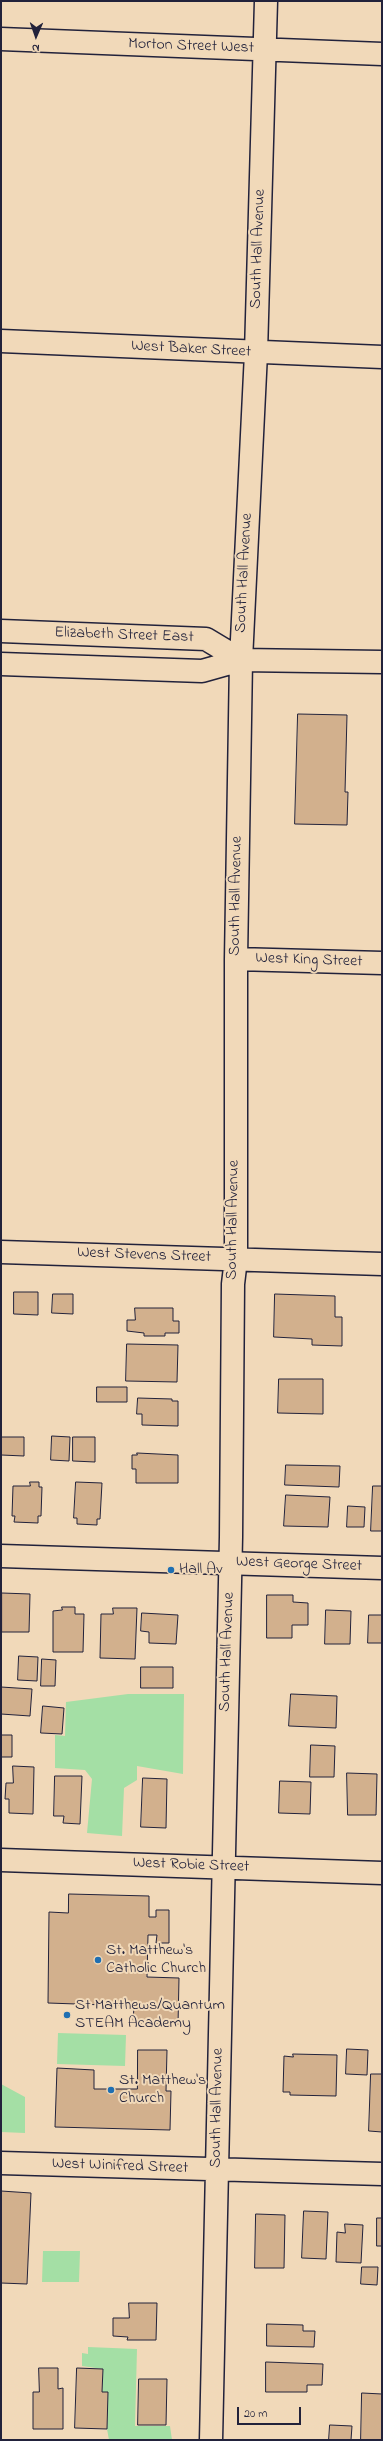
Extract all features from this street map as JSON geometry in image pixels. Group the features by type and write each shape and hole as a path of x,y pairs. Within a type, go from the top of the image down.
{"street":[{"name":"South Hall Avenue","path":"211,2440 230,1562 233,1284 236,1259 236,959 241,660 256,353 266,1"},
{"name":"Morton Street West","path":"1,39 382,54"},
{"name":"West Baker Street","path":"1,341 256,353 382,357"},
{"name":"Elizabeth Street East","path":"1,631 206,639 241,660"},
{"name":"Elizabeth Street East","path":"1,664 202,671 241,660 382,662"},
{"name":"West King Street","path":"236,959 382,963"},
{"name":"West Stevens Street","path":"1,1252 382,1264"},
{"name":"West George Street","path":"1,1556 230,1562 382,1568"},
{"name":"West Robie Street","path":"1,1860 382,1873"},
{"name":"West Winifred Street","path":"1,2163 382,2174"}],"green space":[{"path":"128,1694 184,1694 183,1774 137,1766 137,1780 124,1788 122,1836 87,1833 92,1779 85,1770 55,1768 55,1735 65,1736 66,1702"},
{"path":"58,2033 126,2035 125,2066 57,2064"},
{"path":"1,2084 25,2097 25,2133 1,2132"},
{"path":"43,2251 80,2251 79,2282 42,2282"},
{"path":"88,2347 137,2349 135,2426 170,2426 172,2440 109,2440 107,2429 108,2392 102,2392 103,2369 82,2366 82,2353 88,2354"}],"building":[{"path":"298,714 347,715 345,792 348,792 347,825 295,824"},
{"path":"14,1292 38,1292 38,1315 14,1314"},
{"path":"53,1294 73,1294 73,1314 52,1313"},
{"path":"275,1294 335,1296 335,1317 342,1317 342,1346 312,1345 312,1339 274,1337"},
{"path":"135,1308 173,1308 173,1321 179,1321 179,1333 165,1333 165,1336 144,1336 144,1333 127,1331 127,1320 135,1320"},
{"path":"127,1344 178,1345 177,1382 126,1381"},
{"path":"279,1379 323,1379 323,1414 278,1413"},
{"path":"97,1387 127,1387 127,1402 97,1402"},
{"path":"138,1398 172,1399 172,1401 178,1401 178,1426 142,1425 142,1414 137,1414"},
{"path":"52,1436 70,1437 69,1461 51,1460"},
{"path":"1,1437 24,1437 24,1456 1,1455"},
{"path":"73,1437 95,1437 95,1462 73,1461"},
{"path":"137,1453 178,1455 178,1483 136,1483 136,1469 132,1469 132,1455 137,1455"},
{"path":"286,1465 340,1466 339,1487 285,1485"},
{"path":"30,1482 39,1482 39,1487 42,1487 41,1516 38,1516 38,1523 14,1522 15,1516 12,1516 13,1486 30,1486"},
{"path":"76,1482 102,1483 100,1519 97,1519 97,1525 77,1524 77,1518 74,1518"},
{"path":"373,1486 382,1486 382,1531 371,1531"},
{"path":"286,1495 330,1497 328,1527 284,1526"},
{"path":"348,1506 365,1507 364,1527 347,1527"},
{"path":"2,1593 30,1594 29,1632 2,1632"},
{"path":"267,1595 293,1595 293,1602 308,1603 308,1625 292,1625 292,1638 267,1638"},
{"path":"62,1607 75,1607 75,1614 84,1614 83,1652 53,1652 53,1611 62,1610"},
{"path":"113,1608 137,1608 135,1659 100,1658 101,1614 113,1614"},
{"path":"326,1610 351,1611 350,1644 325,1644"},
{"path":"142,1613 178,1615 176,1644 149,1643 149,1632 141,1631"},
{"path":"369,1615 382,1615 382,1643 368,1643"},
{"path":"19,1656 38,1657 37,1681 18,1680"},
{"path":"42,1659 56,1660 55,1686 41,1686"},
{"path":"141,1667 173,1667 173,1688 141,1688"},
{"path":"1,1687 32,1689 30,1716 1,1714"},
{"path":"291,1694 337,1696 336,1728 289,1726"},
{"path":"43,1706 64,1708 62,1734 41,1733"},
{"path":"1,1735 12,1735 12,1757 1,1757"},
{"path":"311,1745 335,1746 334,1777 310,1777"},
{"path":"13,1766 34,1767 33,1814 9,1813 9,1799 5,1799 6,1783 13,1783"},
{"path":"347,1773 377,1774 376,1815 348,1815"},
{"path":"55,1776 82,1776 80,1824 63,1823 64,1816 54,1816"},
{"path":"143,1778 167,1779 166,1828 141,1827"},
{"path":"280,1781 311,1782 310,1814 279,1813"},
{"name":"St. Matthew's Catholic Church","path":"69,1894 149,1896 149,1917 156,1917 156,1910 169,1910 169,1943 156,1943 157,1935 148,1935 147,1977 179,1978 178,2025 133,2023 134,2006 48,2003 49,1912 68,1913"},
{"path":"347,2049 368,2050 367,2075 346,2074"},
{"name":"St. Matthew's Church","path":"138,2050 167,2050 166,2091 171,2091 170,2130 55,2127 57,2068 94,2070 94,2089 137,2089"},
{"path":"293,2054 337,2055 336,2096 290,2095 290,2092 283,2092 284,2056 293,2057"},
{"path":"371,2074 382,2074 382,2132 369,2131"},
{"path":"1,2191 31,2193 27,2284 1,2283"},
{"path":"304,2211 328,2212 326,2259 302,2258"},
{"path":"256,2214 285,2215 284,2268 255,2268"},
{"path":"377,2218 382,2218 382,2246 377,2246"},
{"path":"345,2224 363,2225 361,2263 336,2262 337,2232 345,2233"},
{"path":"362,2267 378,2267 377,2285 361,2284"},
{"path":"129,2303 157,2303 156,2340 127,2340 128,2337 113,2336 113,2318 129,2318"},
{"path":"267,2324 303,2325 303,2331 315,2331 314,2347 267,2346"},
{"path":"266,2362 323,2364 322,2385 307,2385 307,2392 266,2392"},
{"path":"39,2368 58,2368 58,2389 63,2388 63,2429 33,2429 33,2392 39,2392"},
{"path":"77,2368 103,2369 102,2392 108,2392 107,2429 75,2428"},
{"path":"139,2379 167,2379 166,2425 138,2425"},
{"path":"362,2393 382,2394 382,2440 361,2440"},
{"path":"330,2425 352,2426 351,2440 329,2440"}],"place":[{"name":"Hall Av","path":"171,1570"},
{"name":"St. Matthew's Catholic Church","path":"98,1960"},
{"name":"St Matthews/Quantum STEAM Academy","path":"67,2015"},
{"name":"St. Matthew's Church","path":"111,2090"}]}
